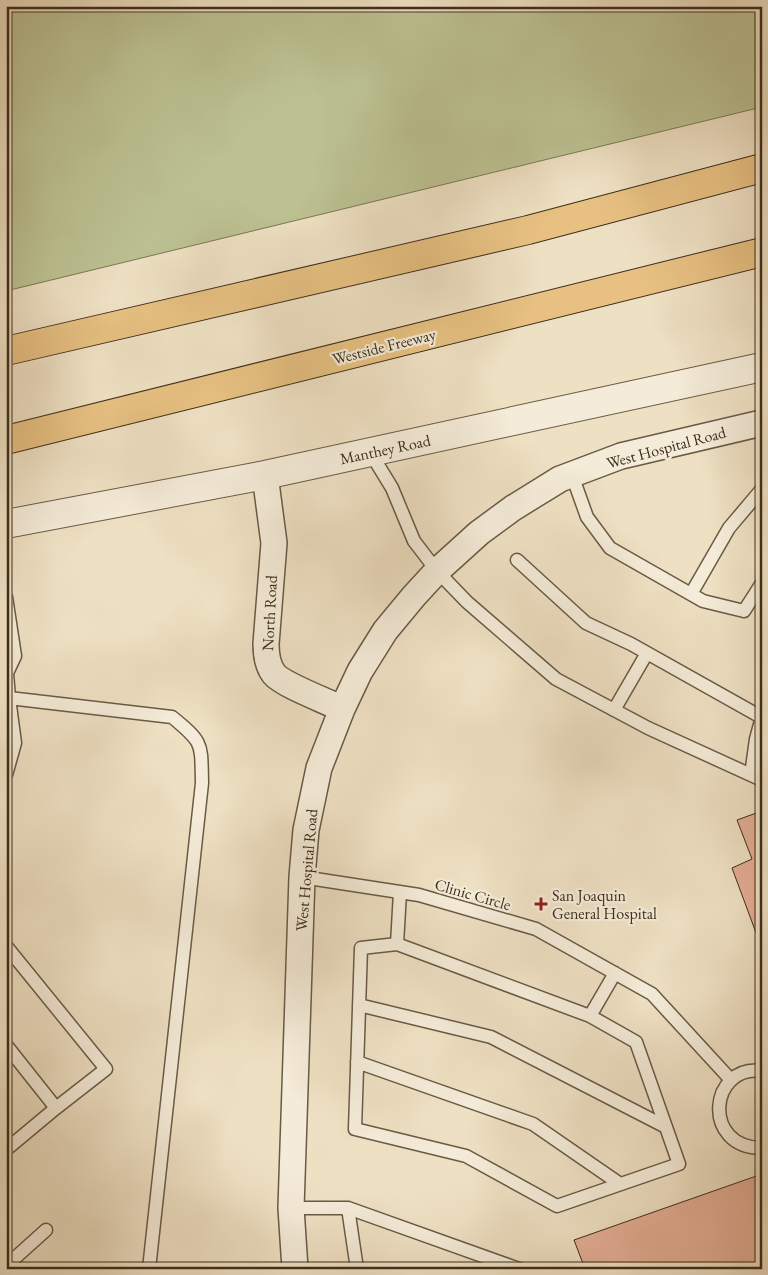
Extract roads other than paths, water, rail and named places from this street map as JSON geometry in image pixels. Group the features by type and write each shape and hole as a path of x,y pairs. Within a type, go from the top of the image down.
{"highway":[{"path":"6,351 528,230 762,168"},
{"name":"Westside Freeway","path":"6,440 762,252"}],"street":[{"name":"Manthey Road","path":"6,524 265,475 762,367"},
{"name":"West Hospital Road","path":"295,1269 291,1208 302,877 306,830 319,768 342,708 360,671 385,631 437,571 479,533 512,508 560,479 621,456 762,423"},
{"name":"North Road","path":"265,475 274,543 266,658 274,673 282,680 342,708"}],"lane":[{"path":"370,452 392,488 414,541 437,571 467,602 556,679 648,728 756,778 761,717 647,653 586,623 517,560"},
{"path":"572,475 588,517 610,548 703,601 744,610 762,583"},
{"path":"691,594 729,528 762,489"},
{"path":"6,597 16,656 7,672 8,698 15,742 6,775"},
{"path":"614,710 647,653"},
{"path":"8,698 172,717 193,734 202,748 202,783 149,1269"},
{"name":"Clinic Circle","path":"302,877 419,895 536,929 652,994 731,1080"},
{"path":"398,944 400,892"},
{"path":"398,944 590,1016 636,1042 678,1164 557,1206 466,1156 355,1129 361,948 398,944"},
{"path":"6,946 106,1069 8,1148 6,1146"},
{"path":"590,1016 615,973"},
{"path":"359,1005 491,1037 666,1127"},
{"path":"6,1045 56,1108"},
{"path":"357,1062 533,1124 620,1184"},
{"path":"762,1072 755,1070 731,1080 723,1090 718,1114 722,1126 729,1136 739,1144 751,1148 762,1148"},
{"path":"291,1208 348,1208 519,1269"},
{"path":"348,1208 360,1267"},
{"path":"6,1266 46,1230"}],"place":[{"name":"San Joaquin General Hospital","path":"541,904"}]}
